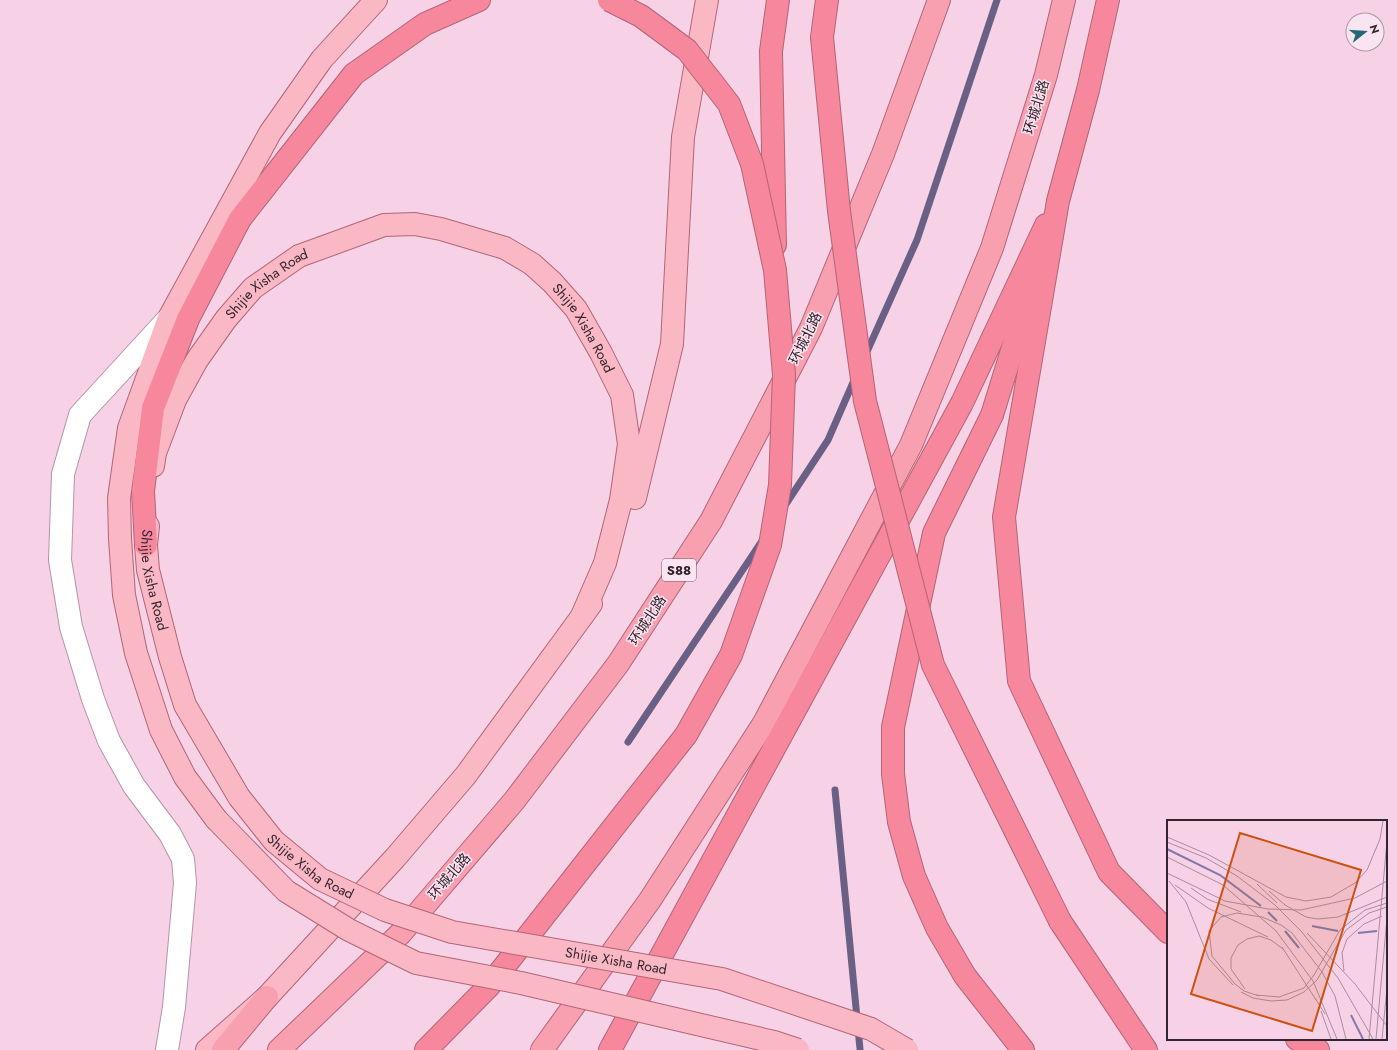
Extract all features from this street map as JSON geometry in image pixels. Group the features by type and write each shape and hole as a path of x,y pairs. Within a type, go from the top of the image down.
{"highway":[{"path":"146,545 144,491 153,408 188,319 240,219 354,74 425,24 479,0"},
{"path":"609,0 641,16 687,50 729,104 752,164 775,270"},
{"path":"426,1050 489,986 686,735 731,655 770,546 780,485 784,375 775,270 771,51 778,0"},
{"path":"827,0 822,37 839,211 864,401 933,665 1060,921 1146,1050"},
{"name":"环城北路","path":"279,1050 400,933 514,801 618,664 711,521 811,328 883,154 939,0"},
{"name":"环城北路","path":"542,1050 650,900 764,723 911,445 992,248 1046,75 1064,0"},
{"path":"1023,1050 965,976 937,928 914,876 898,809 893,774 893,727 934,533 992,415 1058,201 1088,90 1108,0"},
{"path":"1058,201 1004,517 1019,681 1109,872 1167,931"},
{"path":"610,1050 962,404 1058,201"},
{"path":"223,1050 266,997"},
{"path":"1299,1040 1318,1050"}],"main road":[{"name":"Shijie Xisha Road","path":"376,0 322,60 270,133 168,318 129,428 120,498 124,595 136,653 162,730 185,777 216,819 286,891 349,930 416,963 521,983 774,1042 798,1050"},
{"path":"207,1050 266,997 395,858 466,776 607,581 627,534 639,478 672,344 683,137 707,0"},
{"name":"Shijie Xisha Road","path":"582,616 605,563 621,500 629,444 622,395 601,353 576,309 552,282 532,264 505,248 441,229 415,224 384,225 299,256 253,288 226,319 197,360 175,400 155,452 146,545 148,570 170,657 185,706 239,797 274,841 320,879 385,910 452,932 722,979 871,1029 907,1050"}],"street":[{"path":"167,1050 174,1007 185,884 183,859 170,834 134,786 109,741 92,699 71,627 60,560 63,474 80,415 168,318"}],"waterway":[{"path":"865,356 917,240 997,0"},
{"path":"784,507 828,440 855,378"},
{"path":"628,742 762,541"},
{"path":"835,790 860,1049"}]}
